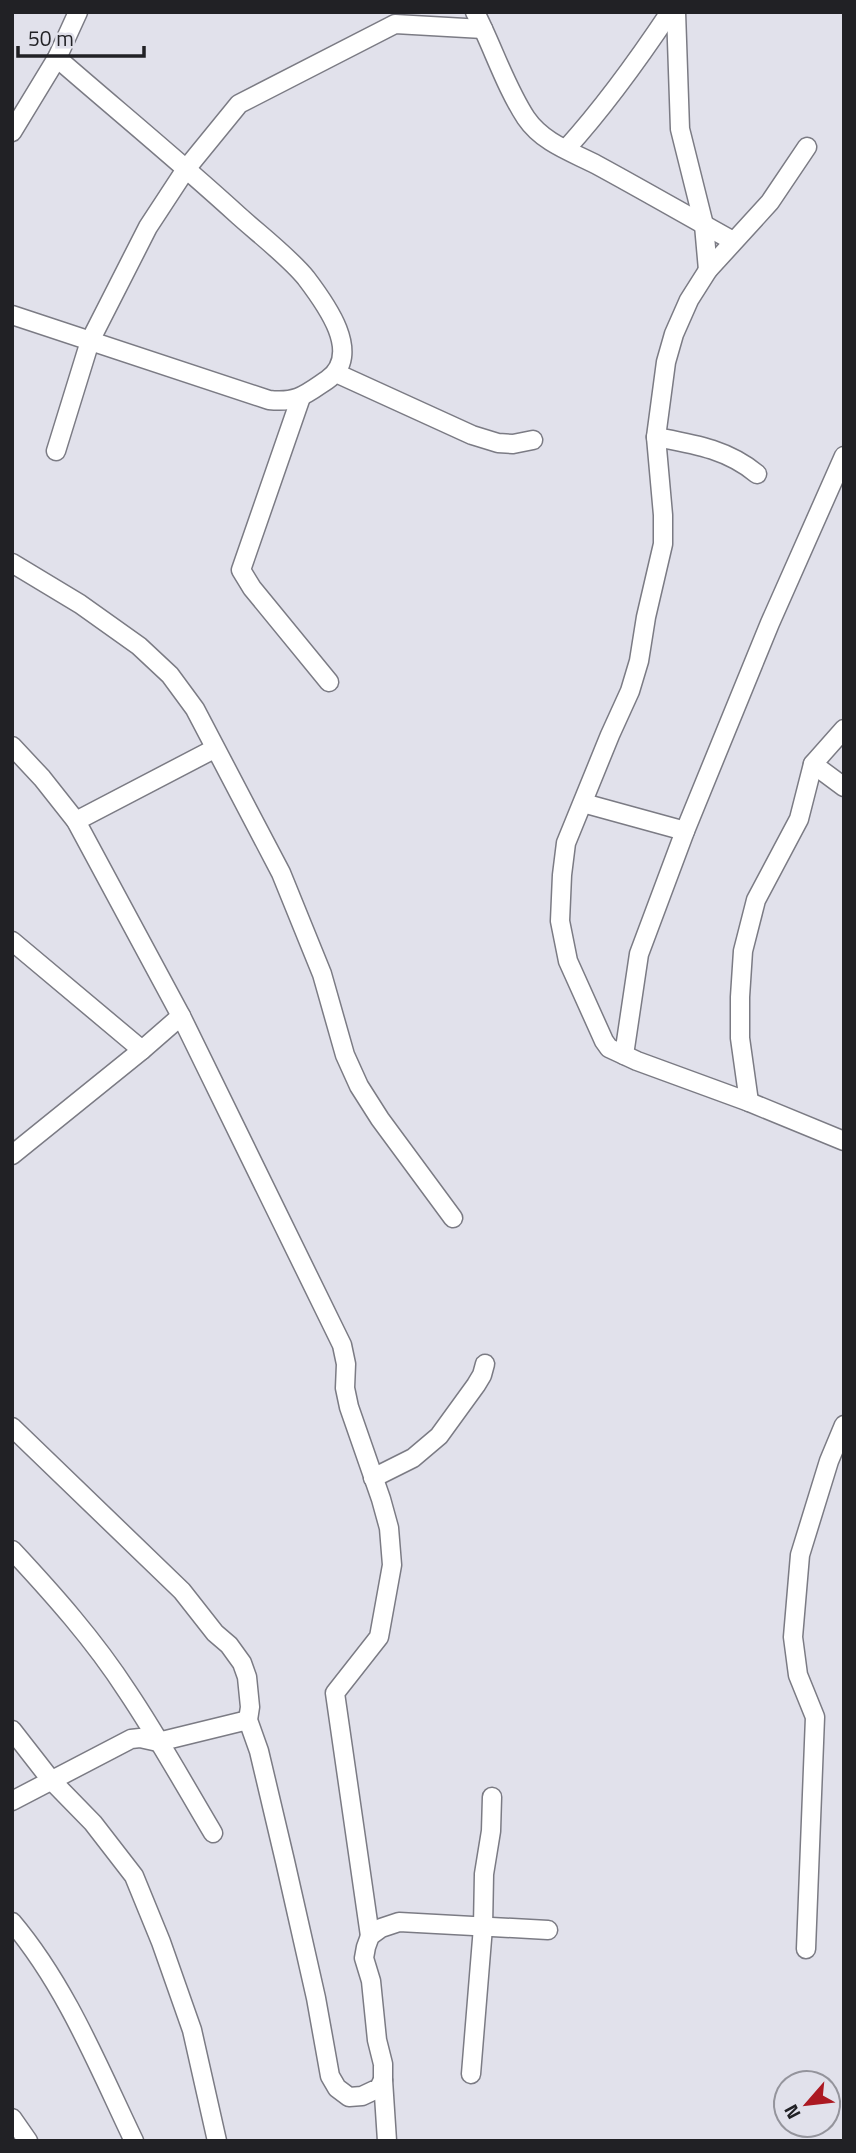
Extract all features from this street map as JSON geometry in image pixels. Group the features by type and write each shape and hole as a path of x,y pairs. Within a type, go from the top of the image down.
{"street":[{"path":"12,132 57,58 78,12"},
{"path":"566,149 595,116 670,12"},
{"path":"676,12 680,129 704,225 708,270"},
{"path":"56,451 90,341 148,227 186,169 239,104 395,24 479,20 527,119 539,134 733,241"},
{"path":"12,315 269,400 285,402 301,397 336,373 343,356 339,331 304,275 57,58"},
{"path":"807,147 769,202 708,270 689,300 674,334 661,387 656,437 663,544 639,661 630,691 566,843 561,920 568,961 609,1048 844,1141"},
{"path":"336,373 472,435 498,443 513,444 533,440"},
{"path":"301,397 242,570 253,588 330,682"},
{"path":"656,437 711,448 742,461 757,474"},
{"path":"624,1055 639,954 685,831 844,456"},
{"path":"12,563 80,604 139,646 170,675 195,709 281,873 322,974 345,1055 359,1086 453,1218"},
{"path":"749,1102 740,1038 743,951 756,900 799,819 813,764 844,729"},
{"path":"12,746 76,821 181,1016 342,1345 349,1407 389,1528 392,1565 379,1637 335,1693 370,1936 364,1958 371,1981 377,2040 383,2064 387,2141"},
{"path":"76,821 214,749"},
{"path":"813,764 844,787"},
{"path":"583,803 685,831"},
{"path":"12,941 142,1050"},
{"path":"12,1155 181,1016"},
{"path":"373,1478 413,1458 432,1443 476,1385 485,1364"},
{"path":"806,1950 815,1717 798,1675 793,1637 800,1555 829,1461 844,1425"},
{"path":"12,1427 182,1591 242,1663 247,1677 250,1707 248,1720 260,1751 316,1998 330,2076 337,2088 349,2097 362,2096 379,2088 383,2080"},
{"path":"12,1550 90,1640 127,1690 214,1833"},
{"path":"12,1801 131,1739 158,1742 248,1720"},
{"path":"12,1730 51,1780 93,1823 134,1876 192,2030 218,2141"},
{"path":"471,2074 483,1927 484,1874 491,1831 492,1797"},
{"path":"12,1922 34,1948 68,2005 134,2141"},
{"path":"370,1936 381,1927 400,1923 548,1930"},
{"path":"12,2118 28,2141"}]}
